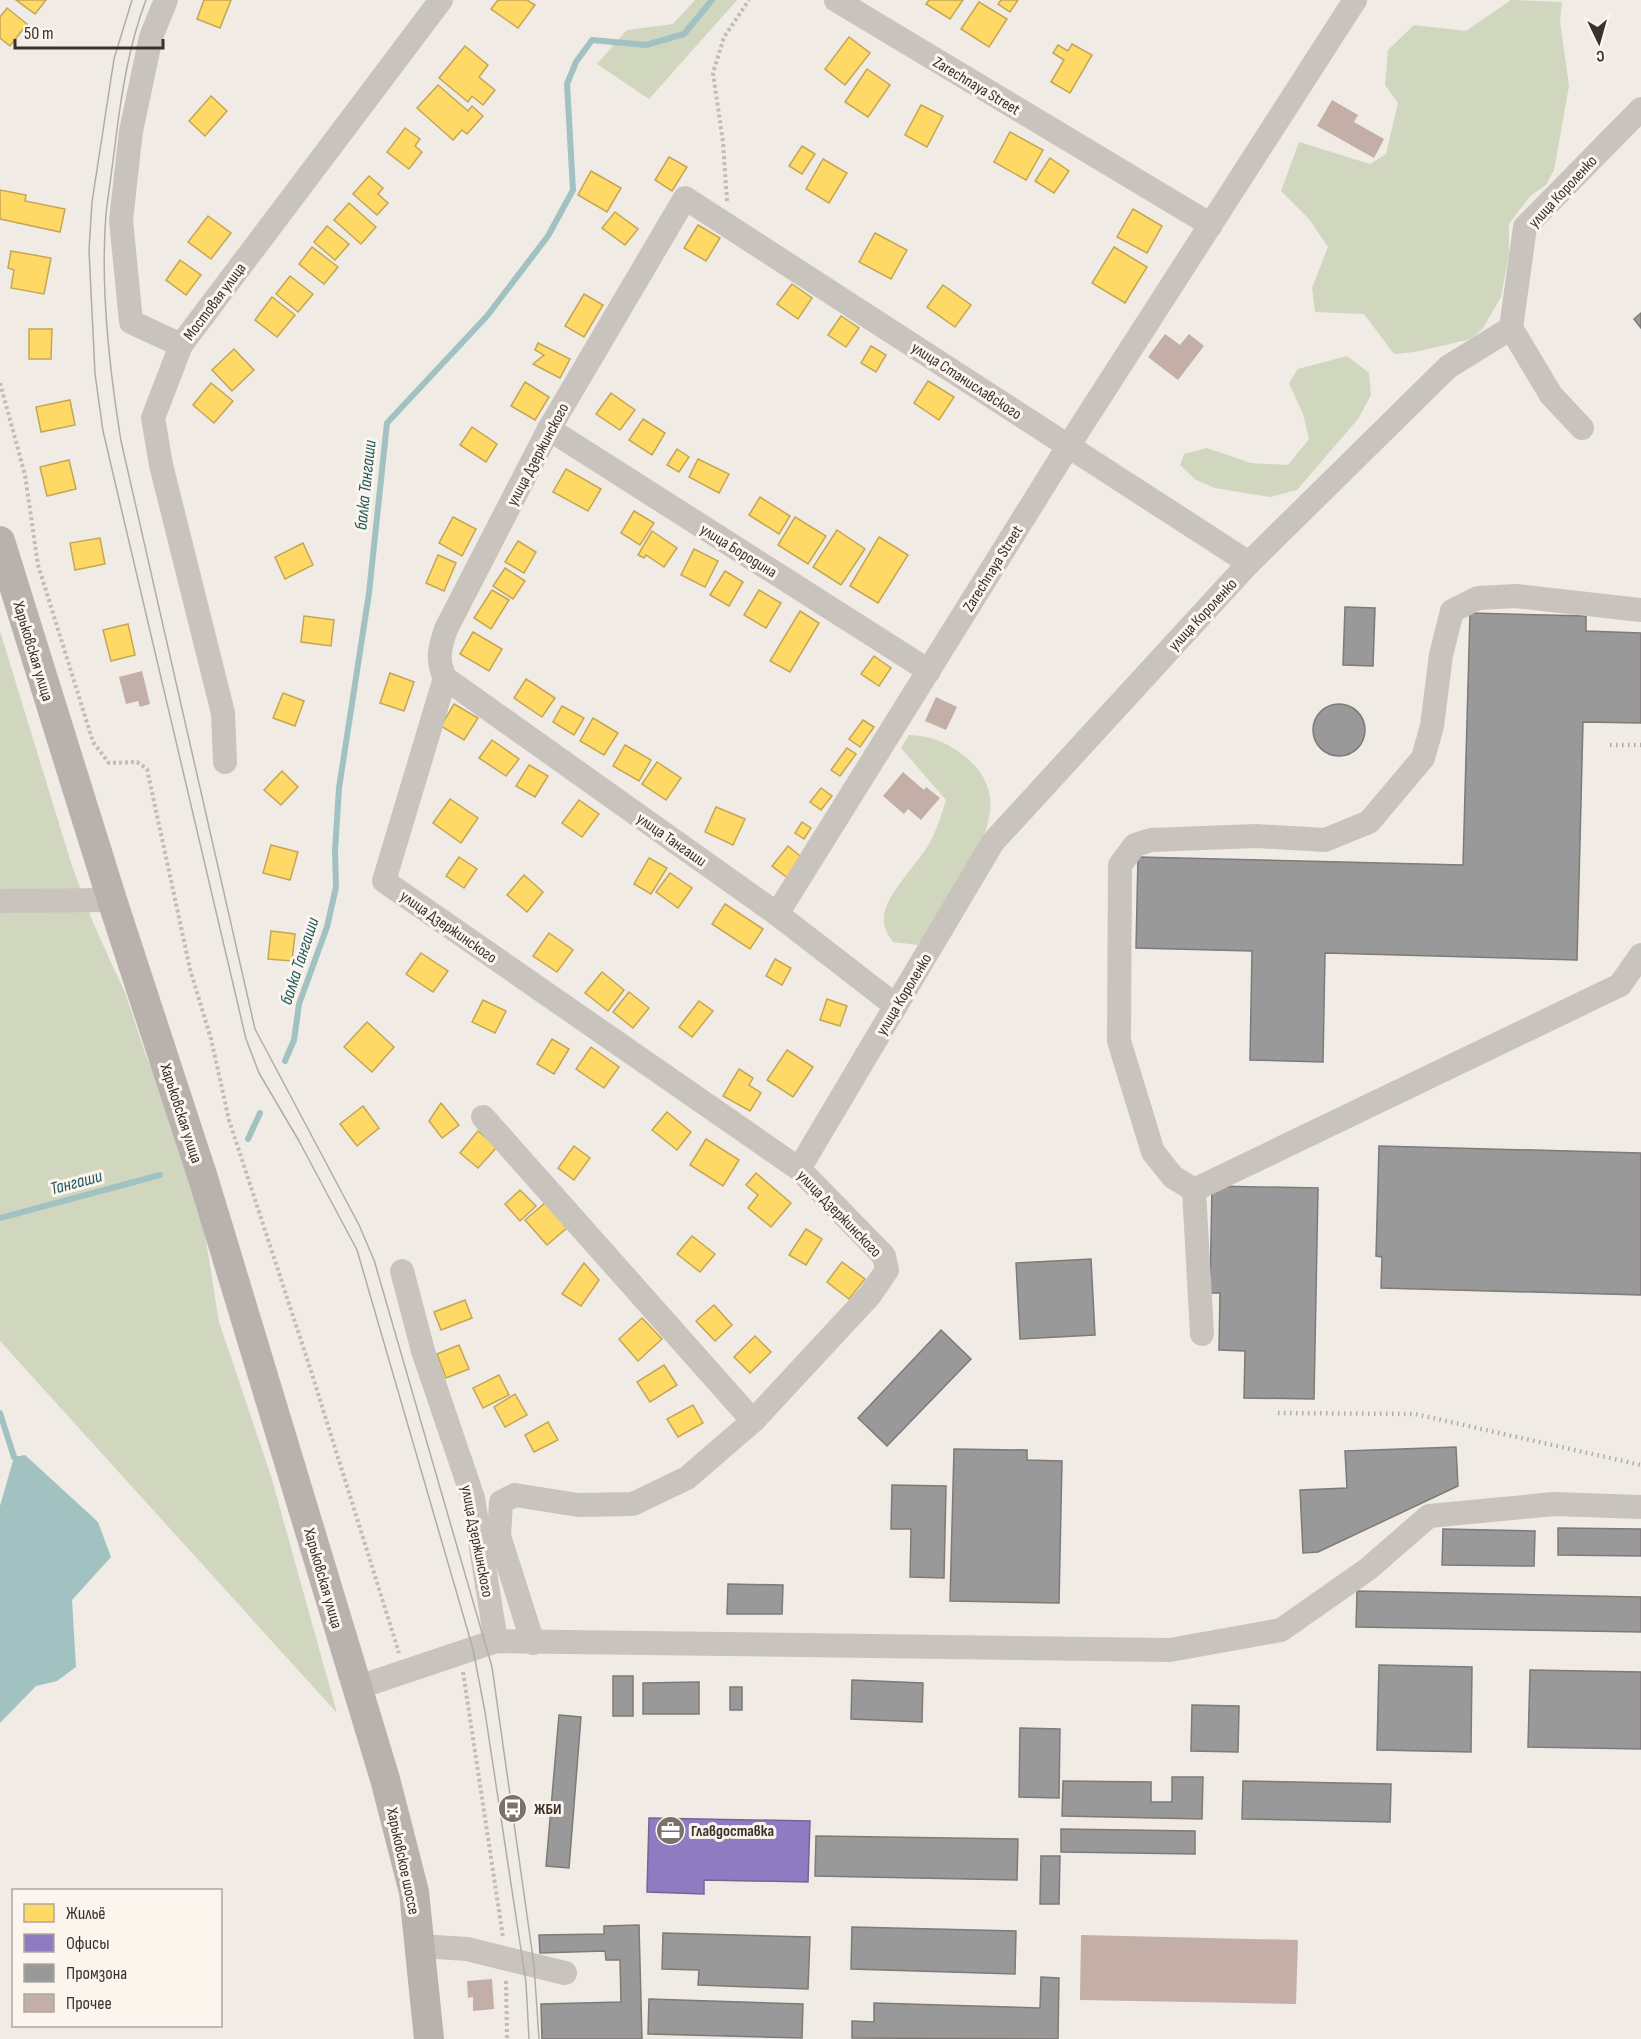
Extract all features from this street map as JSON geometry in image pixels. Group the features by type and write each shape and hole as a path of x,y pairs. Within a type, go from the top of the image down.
{"main road":[{"name":"Харьковская улица","path":"0,541 112,900 204,1181 357,1688"},
{"name":"Харьковское шоссе","path":"357,1688 404,1847 414,1892 429,2039"}],"street":[{"path":"166,0 151,37 131,131 121,220 131,322 181,345"},
{"name":"Мостовая улица","path":"225,762 224,713 161,465 153,418 181,345 441,0"},
{"name":"Zarechnaya Street","path":"836,0 1211,225"},
{"name":"Zarechnaya Street","path":"777,914 1069,445 1355,0"},
{"name":"улица Короленко","path":"799,1169 993,842 1249,563 1449,367 1511,328 1525,226 1641,109"},
{"name":"улица Станиславского","path":"685,198 1249,563"},
{"name":"улица Дзержинского","path":"533,1642 499,1536 501,1502 515,1495 578,1505 633,1504 687,1478 753,1421 870,1295 887,1270 884,1256 799,1169 384,881 445,678 440,666 438,651 446,629 549,429 685,198"},
{"path":"1511,328 1551,395 1582,429"},
{"name":"улица Бородина","path":"549,429 929,671"},
{"path":"1194,1190 1173,1177 1153,1152 1119,1041 1120,865 1135,845 1151,840 1256,836 1325,840 1369,822 1423,758 1432,726 1440,655 1452,611 1478,598 1516,596 1641,610"},
{"name":"улица Тангаши","path":"445,678 777,914 896,1006"},
{"path":"0,901 112,900"},
{"path":"1194,1190 1620,986 1641,955"},
{"path":"483,1117 753,1421"},
{"path":"1194,1190 1202,1334"},
{"name":"улица Дзержинского","path":"402,1271 423,1351 473,1498 496,1641"},
{"path":"357,1688 496,1641 1170,1650 1281,1630 1368,1569 1429,1516 1554,1504 1641,1507"},
{"path":"420,1946 467,1949 566,1973"}],"path":[{"path":"729,226 723,142 713,73 724,38 749,0"},
{"path":"0,383 26,475 38,565 93,742 109,763 137,762 147,769 190,969 211,1039 229,1120 312,1371 404,1672"},
{"path":"460,1653 506,1959 507,2039"}],"green space":[{"path":"695,0 737,0 649,99 597,64 627,30 673,24"},
{"path":"1511,0 1562,2 1560,22 1569,86 1554,170 1546,185 1530,196 1509,224 1509,254 1501,297 1483,328 1471,339 1415,352 1394,354 1364,314 1315,312 1312,288 1328,247 1309,219 1281,191 1299,142 1370,164 1386,154 1398,103 1385,85 1388,50 1414,25 1466,31"},
{"path":"1347,356 1369,373 1371,395 1358,419 1297,490 1270,497 1215,488 1196,480 1180,465 1184,454 1207,448 1251,463 1288,465 1309,439 1303,414 1289,383 1298,369"},
{"path":"0,631 72,866 94,925 126,995 146,1056 165,1100 202,1216 219,1322 271,1476 337,1713 0,1341"},
{"path":"909,735 940,741 968,759 981,774 988,789 990,804 989,820 976,852 918,945 893,942 886,930 884,916 896,889 932,839 946,800 901,748"}],"water":[{"path":"25,1455 98,1522 111,1557 72,1600 76,1667 57,1681 36,1686 0,1723 0,1506 14,1457"}],"building: Жильё":[{"path":"16,0 46,0 35,14"},
{"path":"204,0 231,0 220,28 197,19"},
{"path":"498,0 527,0 535,5 518,28 491,9"},
{"path":"929,0 963,0 950,19 926,4"},
{"path":"1001,0 1018,0 1010,12 998,4"},
{"path":"979,2 1007,19 989,47 961,29"},
{"path":"7,8 27,24 10,46 0,38 0,17"},
{"path":"849,37 870,53 845,85 825,69"},
{"path":"1072,44 1092,55 1070,93 1051,82 1064,60 1053,53 1058,45 1068,51"},
{"path":"465,46 488,65 479,77 495,90 483,105 472,96 468,102 439,78"},
{"path":"867,69 890,85 868,117 845,102"},
{"path":"438,85 468,111 472,106 483,116 467,134 462,130 453,140 417,108"},
{"path":"211,96 227,111 205,136 189,121"},
{"path":"921,105 943,116 927,147 905,135"},
{"path":"405,128 420,139 415,146 422,152 409,169 387,152"},
{"path":"1010,132 1043,150 1026,180 994,162"},
{"path":"802,146 815,154 802,174 789,166"},
{"path":"669,157 687,167 672,191 655,180"},
{"path":"1050,158 1069,171 1054,193 1035,181"},
{"path":"823,159 847,173 829,203 806,189"},
{"path":"591,171 621,188 607,212 578,195"},
{"path":"369,176 383,188 378,194 388,203 377,215 353,194"},
{"path":"0,190 26,195 25,201 65,209 60,232 0,219"},
{"path":"349,203 376,227 361,244 334,220"},
{"path":"1133,209 1162,226 1147,253 1117,237"},
{"path":"615,212 638,229 625,245 602,228"},
{"path":"208,216 231,233 211,259 188,242"},
{"path":"698,225 720,238 706,261 684,248"},
{"path":"327,226 349,244 335,260 314,242"},
{"path":"875,233 907,250 891,279 859,262"},
{"path":"312,247 338,267 324,284 299,264"},
{"path":"1114,247 1147,267 1125,303 1092,283"},
{"path":"11,251 51,258 44,294 11,288 14,270 8,268"},
{"path":"180,260 201,275 186,295 166,280"},
{"path":"290,276 313,294 298,312 276,294"},
{"path":"792,284 812,298 798,319 777,304"},
{"path":"943,285 971,305 955,327 927,307"},
{"path":"584,294 603,305 584,337 565,326"},
{"path":"272,297 295,315 277,337 255,320"},
{"path":"841,316 859,328 846,347 828,335"},
{"path":"29,329 52,329 51,359 29,359"},
{"path":"538,343 570,359 560,378 533,364 544,355 535,350"},
{"path":"871,346 886,355 876,372 861,363"},
{"path":"234,349 254,370 232,391 212,370"},
{"path":"928,381 954,397 939,420 914,403"},
{"path":"525,382 549,397 535,420 511,406"},
{"path":"211,383 233,401 214,423 193,405"},
{"path":"611,393 635,410 620,430 596,414"},
{"path":"70,400 75,425 41,432 36,407"},
{"path":"643,419 665,433 652,455 629,440"},
{"path":"472,427 497,444 486,462 460,445"},
{"path":"677,449 689,457 679,472 667,465"},
{"path":"698,459 729,474 719,493 689,477"},
{"path":"69,460 76,489 47,496 40,467"},
{"path":"566,469 601,489 588,511 553,492"},
{"path":"760,497 790,516 779,534 749,515"},
{"path":"634,511 654,523 640,545 621,533"},
{"path":"453,517 476,529 462,556 439,543"},
{"path":"795,517 826,536 808,564 778,545"},
{"path":"837,530 865,549 841,585 813,567"},
{"path":"652,531 677,548 664,567 646,555 644,558 638,555"},
{"path":"879,537 908,555 878,603 850,586"},
{"path":"100,538 105,564 75,570 70,543"},
{"path":"518,541 536,552 524,573 505,562"},
{"path":"303,543 313,565 285,579 275,557"},
{"path":"694,549 718,561 705,587 681,575"},
{"path":"438,555 456,563 444,591 426,583"},
{"path":"505,568 525,581 513,599 493,586"},
{"path":"725,571 743,582 729,606 710,595"},
{"path":"492,590 509,600 491,629 474,618"},
{"path":"759,590 781,603 766,628 744,615"},
{"path":"800,611 819,623 790,672 770,661"},
{"path":"304,616 334,620 331,646 301,642"},
{"path":"128,624 135,655 111,661 103,630"},
{"path":"473,632 502,649 489,671 460,654"},
{"path":"874,656 891,668 879,686 861,674"},
{"path":"390,673 414,682 404,711 380,703"},
{"path":"526,679 555,698 542,717 514,698"},
{"path":"283,693 304,701 295,726 273,718"},
{"path":"454,704 478,718 464,740 441,726"},
{"path":"562,706 584,718 574,735 553,722"},
{"path":"593,718 618,733 604,755 580,741"},
{"path":"863,720 874,727 860,747 849,739"},
{"path":"492,740 519,759 506,776 479,758"},
{"path":"625,745 651,760 639,781 613,766"},
{"path":"847,748 856,754 840,776 831,770"},
{"path":"657,762 681,778 666,800 642,784"},
{"path":"529,765 548,776 535,797 516,786"},
{"path":"282,771 298,787 281,805 264,790"},
{"path":"821,788 832,796 821,810 810,802"},
{"path":"450,799 478,818 461,843 433,823"},
{"path":"579,800 599,814 582,837 562,823"},
{"path":"716,807 745,819 733,845 705,832"},
{"path":"802,822 811,828 804,839 795,833"},
{"path":"271,845 298,852 290,880 263,873"},
{"path":"788,846 805,860 789,879 772,866"},
{"path":"459,857 477,869 464,888 446,876"},
{"path":"649,858 667,868 651,894 634,884"},
{"path":"670,873 692,888 678,908 656,892"},
{"path":"524,875 543,892 527,912 507,895"},
{"path":"725,904 763,929 750,949 712,924"},
{"path":"271,931 295,934 292,961 268,959"},
{"path":"549,933 573,950 557,972 533,956"},
{"path":"421,953 448,971 433,992 406,974"},
{"path":"775,959 791,968 782,985 766,976"},
{"path":"602,972 624,990 608,1011 585,993"},
{"path":"629,992 649,1008 633,1028 613,1012"},
{"path":"827,999 847,1006 840,1026 820,1020"},
{"path":"483,1000 506,1011 495,1033 472,1022"},
{"path":"699,1001 713,1011 692,1037 679,1027"},
{"path":"367,1022 394,1047 372,1072 344,1047"},
{"path":"552,1039 569,1049 554,1074 537,1064"},
{"path":"591,1047 619,1067 604,1088 576,1069"},
{"path":"787,1050 813,1067 793,1097 767,1080"},
{"path":"739,1069 753,1078 749,1085 761,1093 750,1111 723,1096"},
{"path":"441,1103 459,1125 442,1138 429,1121"},
{"path":"363,1106 379,1128 357,1146 340,1124"},
{"path":"667,1112 691,1132 677,1150 652,1130"},
{"path":"478,1131 497,1147 478,1168 460,1153"},
{"path":"706,1139 739,1160 723,1186 690,1165"},
{"path":"574,1146 590,1158 574,1180 558,1168"},
{"path":"756,1173 791,1203 771,1227 748,1208 758,1195 746,1185"},
{"path":"520,1190 536,1206 520,1221 505,1204"},
{"path":"545,1203 567,1228 547,1245 525,1220"},
{"path":"806,1229 822,1239 806,1265 789,1255"},
{"path":"692,1236 715,1254 700,1272 677,1254"},
{"path":"842,1262 865,1279 849,1299 827,1282"},
{"path":"584,1263 599,1280 581,1306 562,1294"},
{"path":"465,1300 472,1318 441,1330 434,1312"},
{"path":"714,1305 732,1325 715,1341 696,1321"},
{"path":"642,1318 662,1339 638,1361 619,1339"},
{"path":"755,1336 771,1352 750,1373 734,1357"},
{"path":"459,1345 469,1369 446,1378 437,1354"},
{"path":"664,1365 677,1385 650,1402 637,1382"},
{"path":"499,1375 509,1395 483,1408 473,1388"},
{"path":"515,1394 527,1415 505,1427 494,1407"},
{"path":"693,1405 703,1423 678,1437 667,1419"},
{"path":"548,1422 558,1440 534,1452 525,1435"}],"building: Офисы":[{"path":"649,1818 810,1821 808,1882 704,1880 704,1894 647,1892"}],"building: Промзона":[{"path":"1641,313 1641,328 1634,319"},
{"path":"1345,607 1375,608 1373,666 1343,665"},
{"path":"1470,613 1586,616 1586,631 1641,633 1641,723 1583,722 1577,960 1325,953 1323,1062 1250,1060 1252,951 1136,948 1138,857 1463,865"},
{"path":"1334,704 1344,704 1358,711 1365,730 1358,749 1344,756 1334,756 1324,752 1317,745 1313,735 1313,725 1317,715 1324,708"},
{"path":"1379,1146 1641,1153 1641,1295 1381,1288 1382,1257 1376,1256"},
{"path":"1212,1186 1318,1188 1314,1399 1244,1398 1245,1351 1219,1350 1220,1293 1210,1293"},
{"path":"1091,1259 1095,1335 1020,1339 1016,1263"},
{"path":"941,1330 971,1359 887,1446 858,1418"},
{"path":"1456,1447 1458,1486 1318,1552 1303,1553 1300,1490 1347,1488 1345,1451"},
{"path":"954,1449 1027,1450 1027,1460 1062,1461 1059,1603 950,1601"},
{"path":"892,1485 946,1486 944,1578 910,1577 911,1529 891,1529"},
{"path":"1558,1528 1641,1529 1641,1556 1558,1555"},
{"path":"1443,1529 1535,1531 1534,1566 1442,1565"},
{"path":"728,1584 783,1585 782,1614 727,1614"},
{"path":"1357,1591 1641,1597 1641,1632 1356,1627"},
{"path":"1379,1665 1472,1667 1471,1752 1377,1750"},
{"path":"1530,1670 1641,1672 1641,1749 1528,1747"},
{"path":"613,1676 633,1676 633,1716 613,1716"},
{"path":"852,1680 923,1683 922,1722 851,1719"},
{"path":"699,1682 699,1714 643,1714 643,1683"},
{"path":"730,1687 742,1687 742,1710 730,1710"},
{"path":"1192,1705 1239,1706 1238,1752 1191,1751"},
{"path":"559,1715 581,1717 569,1868 546,1866"},
{"path":"1020,1728 1060,1729 1059,1798 1019,1797"},
{"path":"1172,1777 1203,1777 1202,1819 1062,1816 1063,1781 1151,1782 1151,1802 1172,1802"},
{"path":"1243,1781 1391,1784 1390,1822 1242,1819"},
{"path":"1061,1829 1195,1831 1195,1854 1061,1852"},
{"path":"816,1836 1018,1839 1017,1880 815,1876"},
{"path":"1041,1856 1060,1856 1059,1904 1040,1904"},
{"path":"639,1925 642,2039 542,2039 541,2004 621,2002 620,1960 606,1960 605,1951 540,1953 539,1935 604,1934 604,1926"},
{"path":"852,1927 1016,1931 1015,1974 851,1969"},
{"path":"663,1933 810,1937 808,1989 698,1985 699,1970 662,1969"},
{"path":"1041,1977 1059,1978 1058,2039 852,2038 852,2021 874,2022 874,2003 1040,2008"},
{"path":"649,1999 803,2004 802,2038 648,2034"}],"building: Прочее":[{"path":"1332,100 1358,115 1354,122 1384,139 1374,158 1317,126"},
{"path":"1165,334 1180,345 1189,334 1204,346 1178,380 1148,357"},
{"path":"142,671 150,704 140,707 138,701 126,704 119,677"},
{"path":"936,697 957,707 946,730 925,721"},
{"path":"903,772 924,790 926,787 940,798 921,820 908,809 904,814 883,796"},
{"path":"1081,1935 1298,1940 1296,2004 1080,2000"},
{"path":"492,1979 494,2009 473,2011 473,1997 468,1998 467,1981"}],"waterway":[{"name":"балка Тангаши","path":"285,1061 294,1040 299,1004 327,927 336,887 335,851 339,788 369,593 387,423 487,316 548,236 573,190 567,84 576,62 592,40 646,45 684,34 712,0"},
{"name":"балка Тангаши","path":"248,1139 260,1113"},
{"name":"Тангаши","path":"0,1218 160,1175"},
{"name":"Тангаши","path":"0,1413 14,1457"}],"tram line":[{"path":"132,0 114,59 92,202 89,250 95,374 103,431 246,1039 259,1073 299,1141 357,1250 473,1649 485,1712 526,1983 529,2039"},
{"path":"146,0 135,34 118,119 104,242 107,328 121,441 255,1029 359,1225 374,1260 492,1667 534,1965 539,2039"}],"railway":[{"path":"1610,745 1641,745"},
{"path":"1278,1413 1415,1414 1641,1465"}],"place":[{"name":"ЖБИ","path":"513,1808"},
{"name":"Главдоставка","path":"670,1830"}]}
